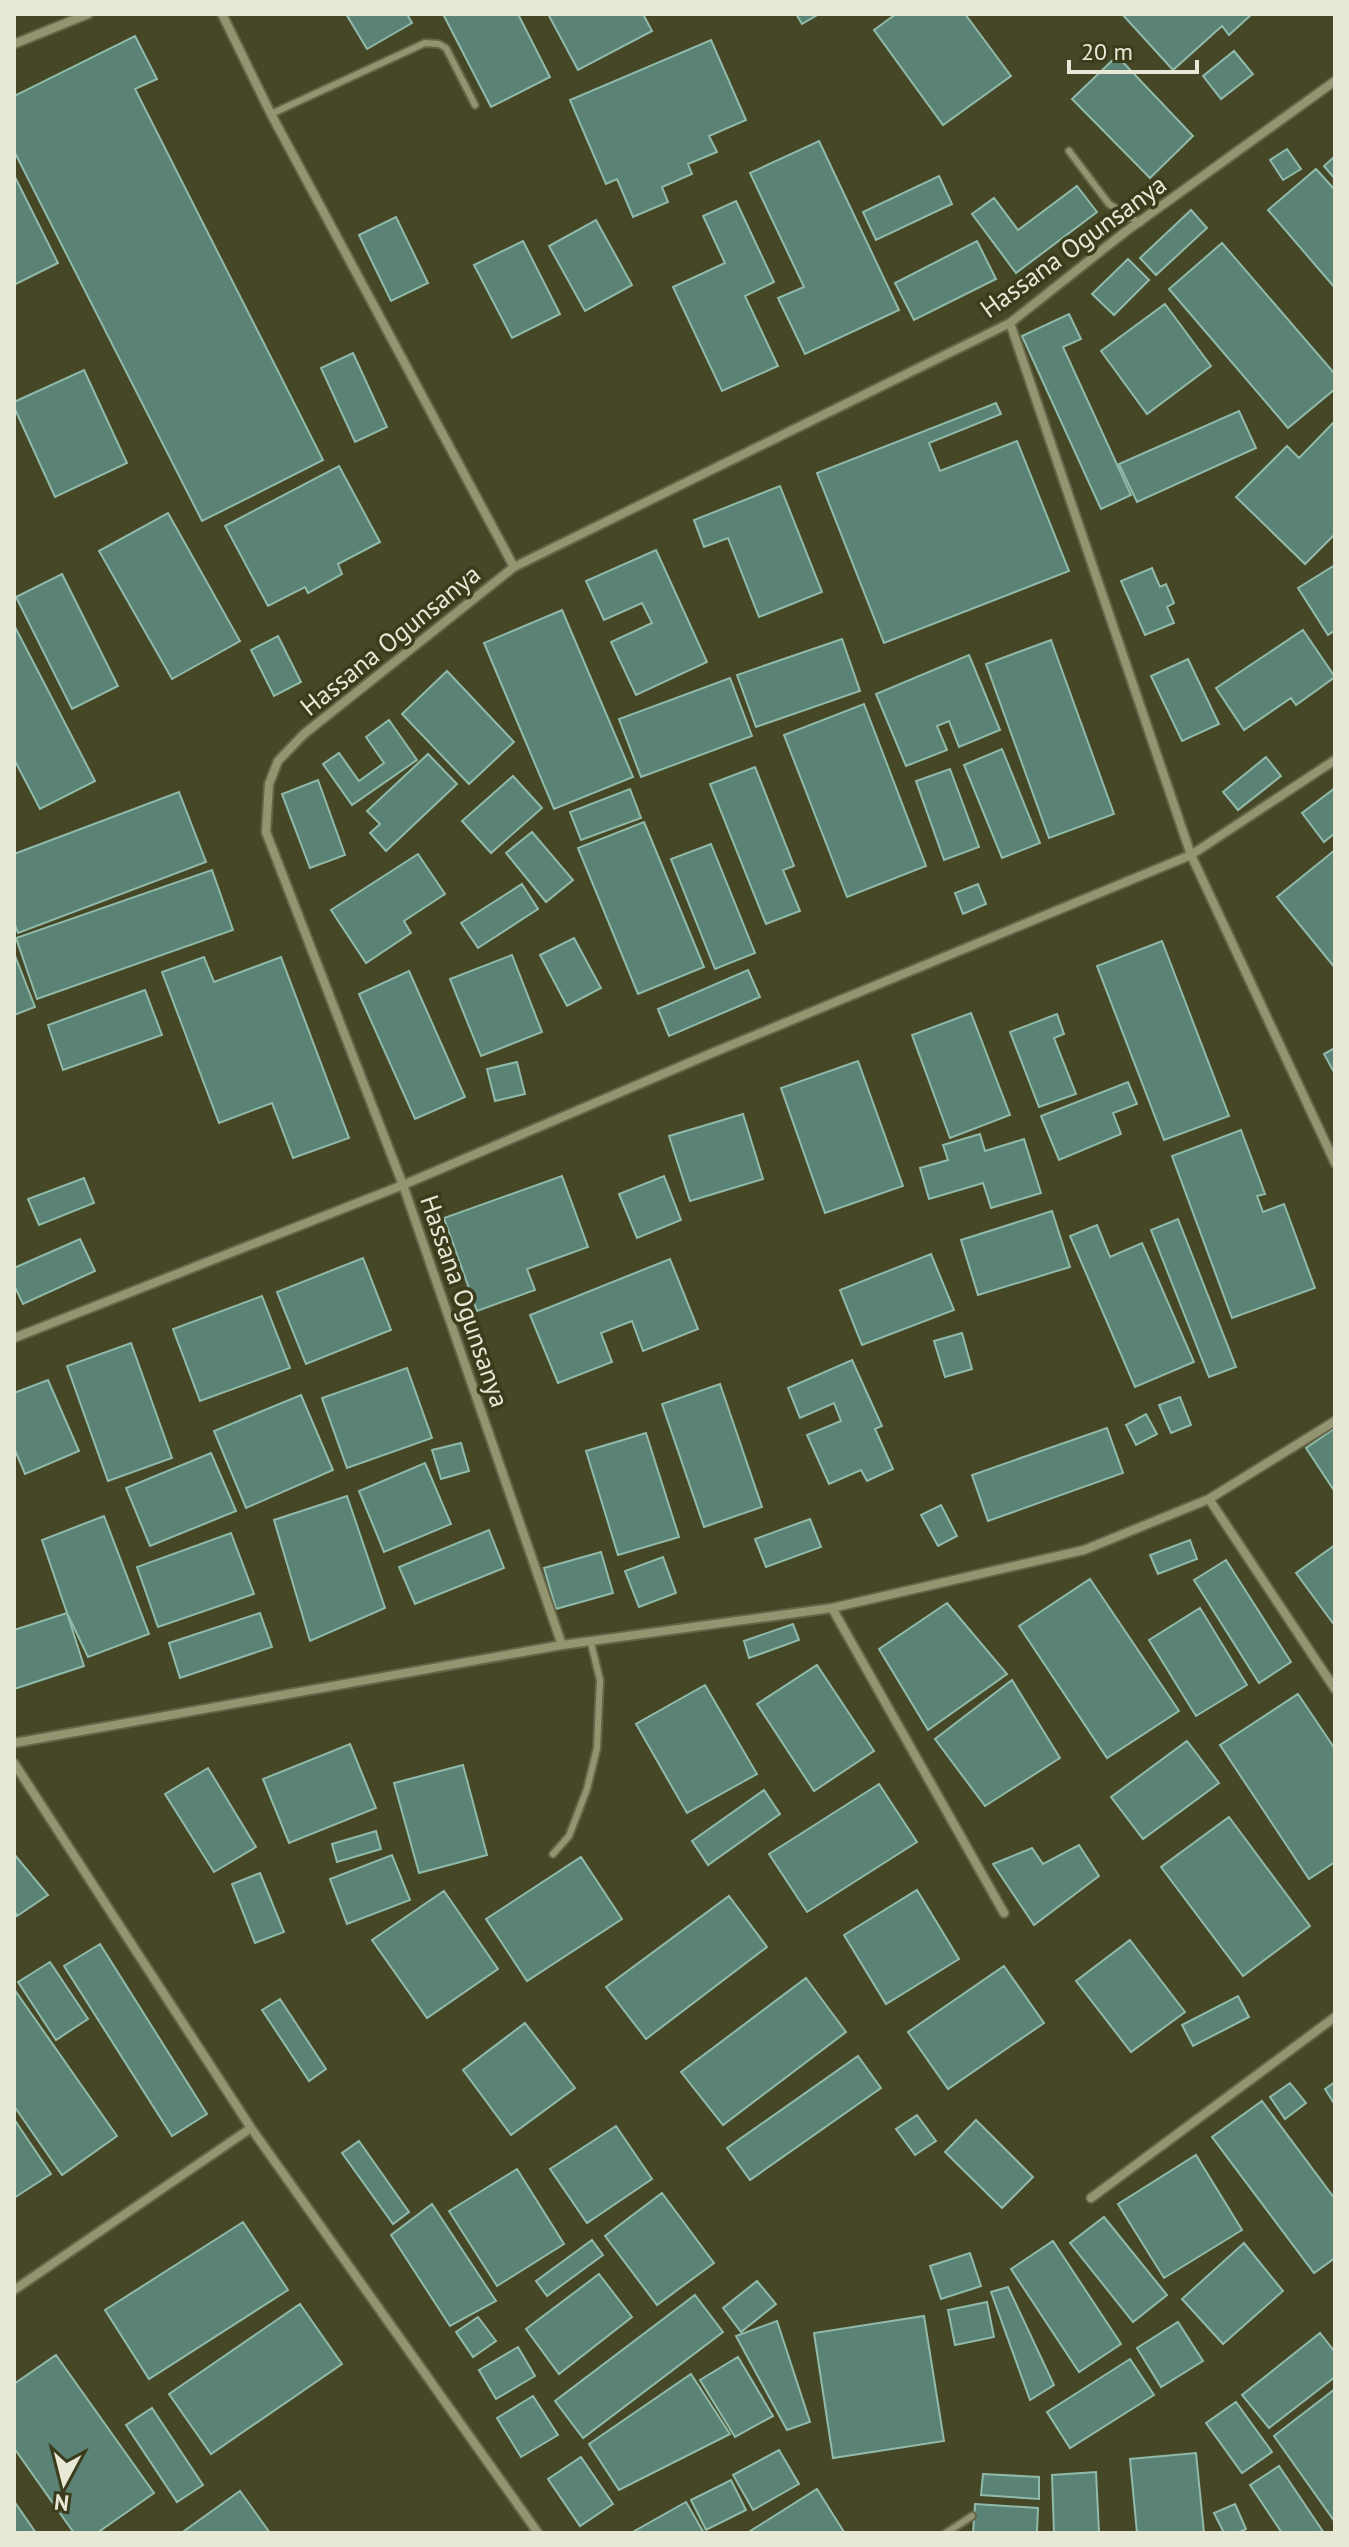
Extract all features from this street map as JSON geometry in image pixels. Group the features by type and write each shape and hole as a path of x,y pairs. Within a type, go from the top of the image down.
{"street":[{"path":"14,44 88,14"},
{"path":"222,14 271,114 514,567"},
{"name":"Hassana Ogunsanya","path":"562,1645 403,1185 266,832 269,784 278,761 304,734 514,567 1010,323 1140,223 1335,81"},
{"path":"1010,323 1191,855 1335,1163"},
{"path":"14,1338 403,1185 1191,855 1335,760"},
{"path":"14,1743 562,1645 832,1608 1084,1550 1209,1499 1335,1421"},
{"path":"1209,1499 1335,1689"},
{"path":"832,1608 1004,1913"},
{"path":"14,1763 251,2128 538,2533"},
{"path":"1091,2198 1335,2017"},
{"path":"14,2290 251,2128"}],"lane":[{"path":"271,114 425,43 446,48 475,105"},
{"path":"1069,151 1109,204 1140,223"},
{"path":"553,1854 569,1836 587,1789 597,1748 600,1680 591,1643"},
{"path":"946,2533 972,2516"}],"building":[{"path":"346,14 407,14 412,23 367,49"},
{"path":"443,14 518,14 550,77 491,107"},
{"path":"548,14 643,14 652,31 578,70"},
{"path":"796,14 819,14 802,24"},
{"path":"896,14 965,14 1011,76 943,125 874,30"},
{"path":"1122,14 1252,14 1229,35 1222,26 1173,70"},
{"path":"135,36 157,79 135,89 323,460 202,521 14,151 14,96"},
{"path":"711,40 746,120 709,136 717,152 688,164 692,174 662,187 668,202 633,217 617,179 606,184 570,100"},
{"path":"1234,51 1253,74 1221,99 1203,76"},
{"path":"1117,56 1193,136 1150,178 1072,99"},
{"path":"819,141 899,310 805,354 778,298 804,287 750,173"},
{"path":"1287,149 1301,169 1283,180 1270,160"},
{"path":"1335,156 1335,179 1324,166"},
{"path":"1316,169 1335,190 1335,288 1268,210"},
{"path":"14,175 58,263 14,285"},
{"path":"939,176 952,204 876,240 863,212"},
{"path":"1077,186 1097,212 1016,273 972,214 994,198 1018,230"},
{"path":"736,201 774,282 745,296 778,366 722,391 673,287 725,263 703,216"},
{"path":"1191,210 1207,228 1156,275 1140,258"},
{"path":"396,217 428,283 391,301 359,235"},
{"path":"596,220 632,285 585,311 549,246"},
{"path":"523,241 560,314 512,338 474,265"},
{"path":"977,241 996,279 914,320 895,283"},
{"path":"1222,243 1335,374 1335,389 1288,428 1169,289"},
{"path":"1128,259 1149,280 1114,315 1092,294"},
{"path":"1165,304 1211,366 1147,414 1101,351"},
{"path":"1069,314 1081,339 1063,347 1131,495 1101,509 1022,336"},
{"path":"353,353 387,427 355,442 321,368"},
{"path":"84,370 127,463 55,497 14,402"},
{"path":"996,403 1001,414 929,443 940,471 1017,441 1069,571 884,643 817,473"},
{"path":"1239,411 1256,448 1137,502 1119,464"},
{"path":"1335,421 1335,534 1305,564 1236,497 1287,446 1299,458"},
{"path":"339,466 380,542 338,564 342,574 308,593 305,587 268,606 225,526"},
{"path":"780,486 822,592 759,617 728,538 704,547 694,520"},
{"path":"168,513 240,641 172,679 99,551"},
{"path":"656,550 707,662 636,695 611,642 652,623 642,603 604,620 586,581"},
{"path":"1335,565 1335,633 1328,635 1298,588"},
{"path":"1152,568 1160,587 1166,584 1174,603 1167,607 1174,623 1145,635 1121,581"},
{"path":"62,574 118,686 72,709 16,597"},
{"path":"562,610 633,777 554,809 484,643"},
{"path":"14,625 95,781 40,809 14,759"},
{"path":"1303,630 1335,677 1296,705 1291,698 1244,730 1216,688"},
{"path":"278,636 301,682 274,696 251,650"},
{"path":"842,639 860,691 756,727 737,675"},
{"path":"1051,640 1114,814 1049,838 986,664"},
{"path":"969,655 1000,730 959,747 949,721 937,726 947,750 906,766 876,694"},
{"path":"1188,659 1219,724 1182,741 1151,676"},
{"path":"447,671 514,742 469,784 402,714"},
{"path":"730,678 752,736 641,777 619,719"},
{"path":"864,704 926,866 847,897 784,735"},
{"path":"389,720 417,760 352,805 323,764 339,753 359,781 384,763 366,737"},
{"path":"1002,749 1040,843 1002,858 964,765"},
{"path":"428,754 457,784 386,851 370,833 380,824 367,811"},
{"path":"1266,757 1281,776 1238,810 1223,792"},
{"path":"755,767 794,866 783,870 800,911 766,924 710,784"},
{"path":"950,769 979,847 944,860 916,781"},
{"path":"513,776 542,808 491,853 462,821"},
{"path":"318,780 345,855 310,868 282,794"},
{"path":"1335,788 1335,833 1324,842 1302,813"},
{"path":"630,789 641,818 581,840 570,812"},
{"path":"179,792 206,862 18,933 14,922 14,854"},
{"path":"644,822 704,967 638,994 578,848"},
{"path":"532,832 573,880 546,902 506,853"},
{"path":"711,844 755,953 715,969 671,859"},
{"path":"1335,850 1335,968 1277,897"},
{"path":"418,854 445,894 404,921 411,933 366,963 331,910"},
{"path":"212,870 233,930 37,999 16,938"},
{"path":"522,884 538,909 478,948 461,923"},
{"path":"978,884 986,904 963,914 955,893"},
{"path":"574,938 601,988 567,1006 540,955"},
{"path":"1162,941 1229,1116 1164,1140 1097,966"},
{"path":"14,953 35,1007 14,1015"},
{"path":"512,955 542,1032 481,1056 450,979"},
{"path":"204,957 214,982 281,957 349,1138 293,1158 272,1103 219,1123 162,972"},
{"path":"748,970 760,997 669,1036 658,1009"},
{"path":"409,971 465,1097 415,1119 359,994"},
{"path":"145,990 162,1035 63,1070 48,1025"},
{"path":"971,1013 1010,1115 950,1138 912,1035"},
{"path":"1057,1014 1064,1034 1054,1038 1076,1094 1039,1107 1010,1032"},
{"path":"1335,1048 1335,1074 1324,1054"},
{"path":"858,1061 903,1186 825,1213 781,1088"},
{"path":"517,1062 525,1094 495,1101 487,1069"},
{"path":"1128,1082 1137,1104 1113,1113 1121,1134 1059,1160 1041,1116"},
{"path":"743,1114 763,1179 690,1201 669,1136"},
{"path":"1241,1130 1265,1194 1257,1196 1263,1212 1284,1204 1315,1288 1232,1318 1172,1156"},
{"path":"980,1134 985,1151 1024,1139 1041,1193 991,1208 983,1183 929,1199 920,1168 948,1160 943,1145"},
{"path":"562,1176 588,1247 527,1269 535,1290 477,1311 444,1218"},
{"path":"664,1176 681,1220 637,1238 619,1194"},
{"path":"84,1178 94,1203 39,1225 28,1199"},
{"path":"1052,1211 1070,1267 978,1295 961,1240"},
{"path":"1178,1219 1236,1367 1209,1377 1151,1230"},
{"path":"1097,1225 1110,1257 1142,1243 1194,1362 1135,1387 1070,1236"},
{"path":"80,1239 95,1271 23,1304 14,1285 14,1268"},
{"path":"931,1254 954,1310 862,1345 840,1290"},
{"path":"363,1258 391,1330 306,1364 277,1292"},
{"path":"670,1259 698,1329 643,1351 632,1321 601,1333 612,1362 558,1383 530,1315"},
{"path":"262,1296 290,1368 200,1401 173,1329"},
{"path":"962,1333 972,1369 945,1377 934,1341"},
{"path":"131,1343 172,1458 108,1481 67,1366"},
{"path":"852,1360 882,1426 875,1429 893,1469 867,1481 861,1470 829,1484 807,1435 841,1421 834,1403 800,1418 788,1388"},
{"path":"407,1368 432,1438 347,1468 322,1398"},
{"path":"48,1380 79,1451 25,1474 14,1448 14,1393"},
{"path":"720,1384 762,1507 704,1527 662,1404"},
{"path":"301,1395 333,1470 246,1508 214,1431"},
{"path":"1180,1397 1191,1425 1171,1433 1159,1405"},
{"path":"1146,1414 1157,1434 1136,1445 1126,1425"},
{"path":"1107,1428 1123,1473 988,1521 972,1475"},
{"path":"1335,1428 1335,1492 1306,1448"},
{"path":"646,1433 679,1537 618,1555 586,1451"},
{"path":"461,1443 469,1471 441,1479 432,1450"},
{"path":"211,1453 236,1511 150,1546 126,1488"},
{"path":"425,1463 451,1524 384,1552 359,1491"},
{"path":"347,1496 385,1608 310,1641 274,1520"},
{"path":"941,1505 957,1536 938,1546 921,1515"},
{"path":"104,1516 149,1634 88,1657 67,1613 42,1540"},
{"path":"810,1519 821,1547 766,1567 755,1539"},
{"path":"489,1530 504,1568 415,1604 399,1567"},
{"path":"231,1533 254,1594 158,1627 137,1567"},
{"path":"1190,1540 1197,1559 1158,1574 1150,1555"},
{"path":"1335,1545 1335,1626 1296,1573"},
{"path":"601,1552 613,1593 556,1609 544,1568"},
{"path":"663,1557 676,1593 639,1607 625,1571"},
{"path":"1226,1560 1291,1662 1259,1683 1194,1580"},
{"path":"1090,1579 1179,1711 1107,1758 1019,1626"},
{"path":"947,1603 1007,1674 928,1730 879,1649"},
{"path":"1200,1608 1247,1685 1196,1716 1149,1640"},
{"path":"67,1613 84,1666 14,1689 14,1630"},
{"path":"260,1613 272,1647 180,1678 169,1643"},
{"path":"793,1624 799,1640 749,1658 744,1641"},
{"path":"817,1665 874,1751 814,1791 757,1704"},
{"path":"1012,1680 1060,1758 985,1806 935,1739"},
{"path":"705,1685 757,1774 687,1813 636,1724"},
{"path":"1298,1694 1335,1749 1335,1862 1309,1879 1220,1745"},
{"path":"1187,1741 1219,1783 1143,1839 1111,1797"},
{"path":"350,1744 376,1808 289,1843 263,1779"},
{"path":"463,1765 487,1855 419,1873 394,1783"},
{"path":"208,1768 256,1847 214,1872 165,1794"},
{"path":"879,1784 917,1842 807,1912 769,1854"},
{"path":"764,1790 780,1814 708,1865 692,1841"},
{"path":"1229,1817 1310,1926 1243,1976 1161,1867"},
{"path":"376,1831 381,1849 337,1862 332,1844"},
{"path":"1079,1845 1099,1876 1034,1925 993,1864 1032,1848 1043,1864"},
{"path":"14,1854 48,1895 17,1916 14,1910"},
{"path":"392,1855 410,1900 347,1924 330,1879"},
{"path":"581,1857 622,1919 527,1981 486,1919"},
{"path":"260,1873 284,1932 255,1943 232,1884"},
{"path":"917,1890 959,1959 886,2004 844,1935"},
{"path":"444,1891 498,1969 427,2018 372,1940"},
{"path":"729,1896 767,1947 646,2039 606,1987"},
{"path":"1130,1940 1185,2012 1131,2052 1076,1981"},
{"path":"100,1944 207,2114 172,2136 64,1966"},
{"path":"50,1962 88,2019 56,2040 18,1982"},
{"path":"1004,1966 1044,2023 948,2089 908,2032"},
{"path":"806,1978 846,2032 723,2125 681,2072"},
{"path":"14,1989 117,2136 62,2175 14,2106"},
{"path":"1238,1996 1249,2017 1193,2046 1182,2025"},
{"path":"280,1999 326,2069 309,2081 262,2010"},
{"path":"525,2023 575,2088 511,2135 463,2070"},
{"path":"858,2056 881,2088 750,2180 727,2148"},
{"path":"1335,2082 1335,2105 1325,2089"},
{"path":"1290,2083 1306,2103 1285,2119 1270,2097"},
{"path":"1262,2101 1335,2199 1335,2258 1314,2273 1212,2137"},
{"path":"917,2115 936,2141 915,2155 896,2129"},
{"path":"14,2119 51,2174 14,2198"},
{"path":"976,2120 1033,2177 1002,2208 945,2152"},
{"path":"616,2126 652,2179 587,2223 550,2169"},
{"path":"359,2141 409,2212 393,2224 342,2153"},
{"path":"1196,2155 1242,2230 1164,2278 1118,2204"},
{"path":"517,2169 564,2244 497,2286 449,2211"},
{"path":"662,2193 714,2263 657,2305 605,2236"},
{"path":"432,2204 496,2301 450,2326 391,2235"},
{"path":"1104,2217 1167,2295 1133,2322 1070,2243"},
{"path":"243,2222 288,2290 149,2379 105,2310"},
{"path":"592,2240 603,2255 547,2296 536,2281"},
{"path":"1053,2241 1121,2344 1079,2372 1011,2269"},
{"path":"1244,2243 1283,2291 1223,2344 1182,2299"},
{"path":"970,2253 981,2286 941,2299 930,2266"},
{"path":"599,2274 632,2317 559,2374 526,2329"},
{"path":"757,2281 776,2304 741,2332 723,2308"},
{"path":"1008,2287 1054,2385 1030,2400 991,2292"},
{"path":"695,2295 723,2332 583,2438 555,2401"},
{"path":"987,2302 994,2337 955,2345 948,2310"},
{"path":"300,2304 342,2364 211,2454 169,2394"},
{"path":"924,2316 944,2441 833,2458 814,2333"},
{"path":"478,2317 496,2341 473,2357 456,2332"},
{"path":"777,2321 810,2422 787,2430 736,2336"},
{"path":"1178,2322 1203,2361 1161,2387 1137,2348"},
{"path":"1320,2333 1335,2352 1335,2377 1269,2428 1242,2395"},
{"path":"518,2347 535,2376 496,2399 479,2370"},
{"path":"56,2355 154,2493 97,2533 74,2533 14,2448 14,2384"},
{"path":"738,2357 773,2416 735,2437 700,2380"},
{"path":"1130,2359 1154,2395 1070,2448 1047,2412"},
{"path":"691,2374 730,2434 619,2490 589,2444"},
{"path":"1335,2389 1335,2522 1274,2436"},
{"path":"533,2396 558,2435 521,2457 497,2418"},
{"path":"1236,2402 1272,2452 1242,2473 1206,2423"},
{"path":"152,2408 203,2485 177,2502 126,2425"},
{"path":"779,2450 799,2484 753,2510 733,2475"},
{"path":"1196,2453 1204,2533 1137,2533 1130,2459"},
{"path":"581,2457 613,2504 580,2526 548,2479"},
{"path":"1279,2466 1324,2533 1282,2533 1250,2485"},
{"path":"1096,2472 1099,2533 1054,2533 1052,2475"},
{"path":"983,2474 1039,2477 1039,2499 981,2495"},
{"path":"731,2480 746,2510 706,2530 691,2500"},
{"path":"817,2489 844,2532 747,2533"},
{"path":"240,2491 270,2533 185,2533 184,2531"},
{"path":"14,2501 36,2533 14,2533"},
{"path":"686,2502 704,2533 631,2533"},
{"path":"975,2504 1038,2508 1037,2533 973,2533"},
{"path":"1235,2504 1246,2529 1238,2533 1224,2533 1214,2513"}]}
